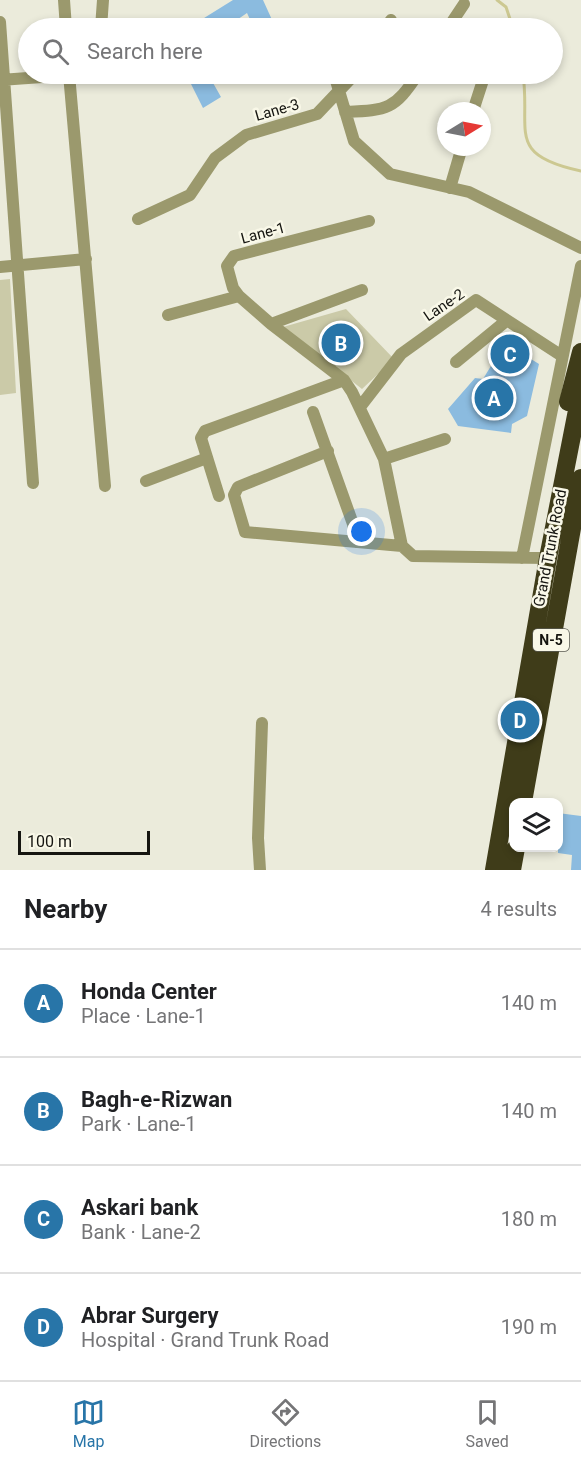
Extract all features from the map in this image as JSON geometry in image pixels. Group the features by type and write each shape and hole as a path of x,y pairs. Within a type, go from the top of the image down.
{"highway":[{"name":"Grand Trunk Road","path":"548,558 547,520 562,429 581,352"},
{"name":"Grand Trunk Road","path":"494,870 548,558 574,459 581,390"},
{"name":"Grand Trunk Road","path":"524,798 581,478"},
{"path":"512,870 515,852"}],"street":[{"path":"64,0 65,18"},
{"path":"102,18 103,0"},
{"path":"455,18 464,4"},
{"path":"0,22 2,80 33,483"},
{"path":"2,80 18,79"},
{"path":"71,84 105,486"},
{"path":"337,84 354,141 390,174 469,192 581,248"},
{"name":"Lane-3","path":"138,219 190,195 215,158 246,135 317,114 346,84"},
{"path":"345,112 375,109 394,104 410,84"},
{"path":"476,102 482,84"},
{"path":"450,188 459,156"},
{"name":"Lane-1","path":"369,221 234,256 227,266 233,288 239,296 271,324 344,380 360,407 384,459 402,546"},
{"path":"0,267 86,259"},
{"path":"522,558 581,266"},
{"path":"271,324 362,290"},
{"path":"168,315 239,296"},
{"name":"Lane-2","path":"360,407 401,354 476,300 561,356"},
{"path":"456,362 506,321"},
{"path":"219,496 201,438 206,431 344,380"},
{"path":"313,412 328,451 356,542"},
{"path":"384,459 445,439"},
{"path":"328,451 238,487 234,495 245,532 402,546 413,556 548,558"},
{"path":"146,481 207,458"},
{"path":"260,870 258,838 262,723"}],"green space":[{"path":"10,279 16,393 0,395 0,280"},
{"path":"346,309 394,359 362,389 283,327"}],"building":[{"path":"233,0 263,0 271,18 249,18 247,13 240,18 204,18"},
{"path":"191,84 214,84 221,97 203,108"},
{"path":"505,343 539,364 527,416 512,424 511,433 458,426 448,409 475,378 483,379"},
{"path":"563,814 581,816 581,870 571,870 572,855 558,853 563,852"}],"waterway":[{"path":"497,0 506,7 510,18"},
{"path":"524,84 525,126 531,148 541,157 557,165 581,171"}],"place":[{"name":"Bagh-e-Rizwan","path":"341,343"},
{"name":"Askari bank","path":"510,354"},
{"name":"Honda Center","path":"494,398"},
{"name":"Abrar Surgery","path":"520,720"}]}
